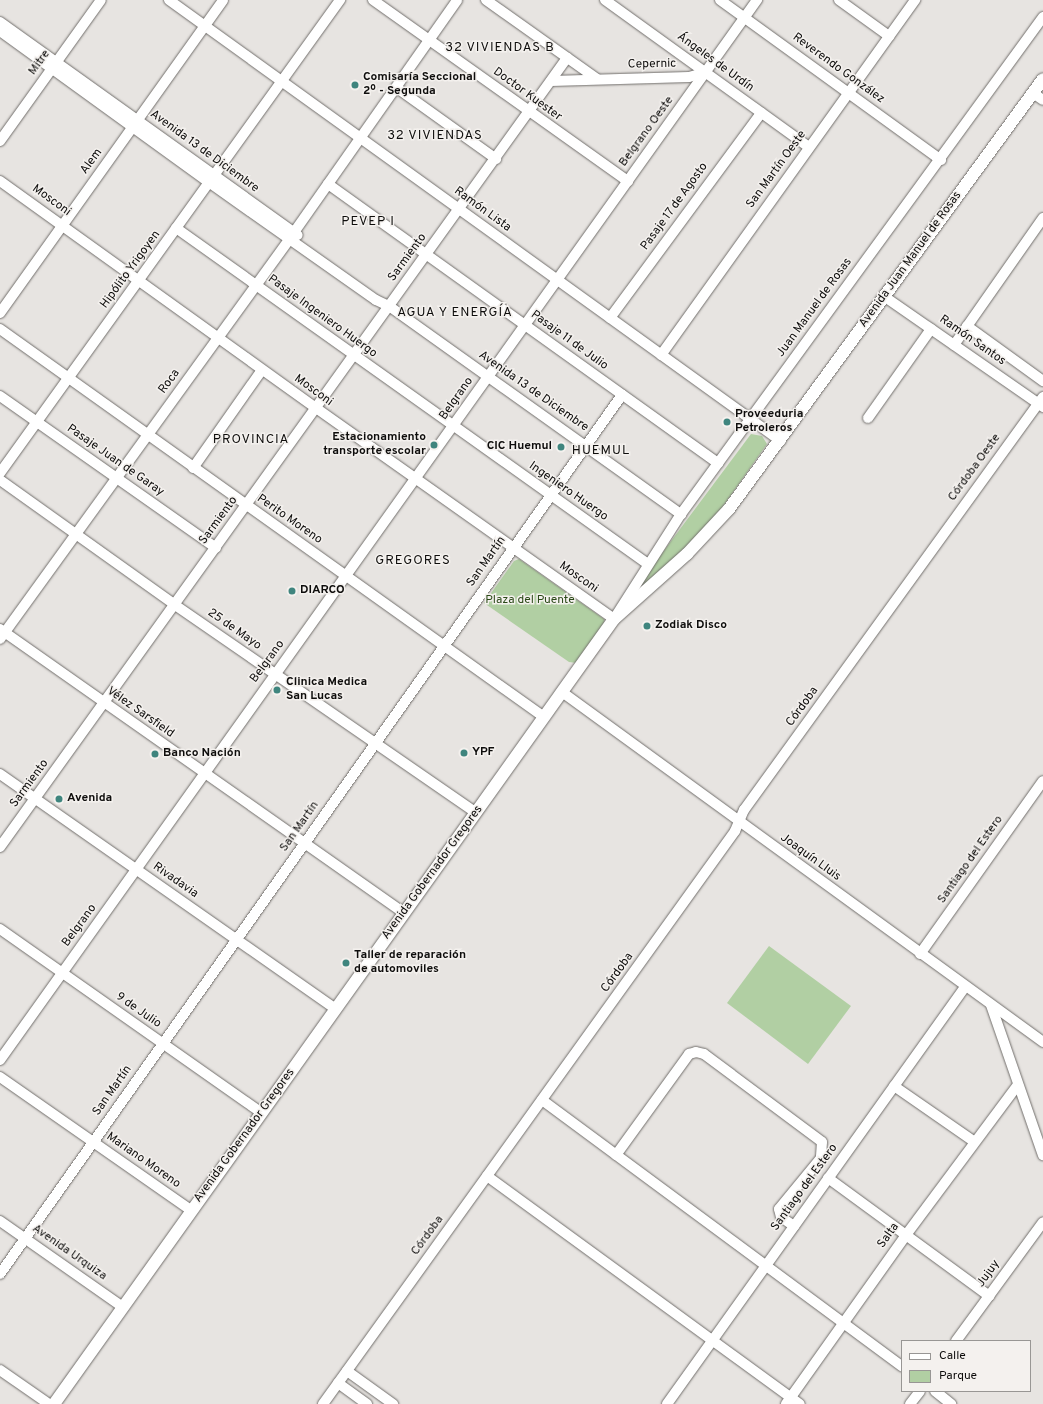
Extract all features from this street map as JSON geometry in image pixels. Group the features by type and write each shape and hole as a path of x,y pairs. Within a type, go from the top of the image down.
{"main road":[{"name":"Avenida Juan Manuel de Rosas","path":"781,441 885,296 1038,96 1043,79"},
{"name":"Avenida Gobernador Gregores","path":"54,1404 614,618 669,571 708,532 729,509 781,441"}],"street":[{"name":"Mitre","path":"0,141 101,0"},
{"name":"Ramón Lista","path":"169,0 781,441"},
{"name":"Alem","path":"0,312 223,0"},
{"name":"Hipólito Yrigoyen","path":"0,473 283,82 340,0"},
{"name":"Doctor Kuester","path":"373,0 529,113 628,181"},
{"name":"Roca","path":"2,633 148,436 397,88 457,0"},
{"path":"486,0 597,79"},
{"name":"Ángeles de Urdín","path":"605,0 809,147"},
{"name":"Reverendo González","path":"720,0 941,160"},
{"name":"Belgrano Oeste","path":"557,280 757,0"},
{"path":"839,0 889,36"},
{"name":"San Martín Oeste","path":"661,354 915,0"},
{"name":"Juan Manuel de Rosas","path":"614,618 681,514 750,418 941,160 1043,17"},
{"name":"Avenida 13 de Diciembre","path":"0,22 135,124 292,235 380,294 389,306 488,378 681,514"},
{"name":"Avenida 13 de Diciembre","path":"0,31 55,65"},
{"name":"Sarmiento","path":"0,848 426,254 496,159 567,58"},
{"name":"Cepernic","path":"551,81 689,77 706,72"},
{"path":"397,88 496,159"},
{"name":"Pasaje 17 de Agosto","path":"610,318 761,113"},
{"name":"Mosconi","path":"0,181 416,480 614,618"},
{"name":"Pasaje 11 de Julio","path":"328,184 718,463"},
{"path":"954,345 1043,218"},
{"name":"Pasaje Ingeniero Huergo","path":"176,228 454,427"},
{"name":"Belgrano","path":"0,1060 275,674 454,427 557,280"},
{"name":"Ramón Santos","path":"885,296 954,345 1041,403"},
{"name":"Ramón Santos","path":"967,326 1043,381"},
{"name":"Perito Moreno","path":"0,329 246,506 544,717"},
{"path":"868,418 931,329"},
{"path":"193,468 262,370"},
{"name":"San Martín","path":"0,1274 622,394"},
{"name":"Pasaje Juan de Garay","path":"0,396 216,548"},
{"name":"Córdoba Oeste","path":"929,555 1041,403"},
{"name":"Ingeniero Huergo","path":"454,427 648,564"},
{"name":"25 de Mayo","path":"0,480 174,605 476,813"},
{"name":"Córdoba","path":"323,1404 735,831 744,810 929,555"},
{"name":"Vélez Sarsfield","path":"2,633 404,913"},
{"name":"Joaquín Lluis","path":"562,692 965,987 1043,1042"},
{"name":"Rivadavia","path":"0,774 336,1009"},
{"name":"Santiago del Estero","path":"920,954 1043,780"},
{"name":"9 de Julio","path":"0,929 262,1113"},
{"name":"Santiago del Estero","path":"667,1404 965,987"},
{"path":"991,1005 1017,1086 1043,1155"},
{"path":"616,1155 690,1054 696,1052 704,1054 822,1142 823,1148 821,1158 779,1209 781,1217 794,1226"},
{"name":"Mariano Moreno","path":"0,1077 192,1211"},
{"path":"894,1086 975,1142"},
{"name":"Salta","path":"788,1401 906,1235 1017,1086"},
{"path":"542,1100 765,1267 901,1365"},
{"path":"487,1176 712,1341 788,1401 800,1404"},
{"path":"828,1178 989,1296"},
{"name":"Avenida Urquiza","path":"0,1221 123,1308"},
{"name":"Jujuy","path":"957,1340 1043,1222"},
{"path":"0,1370 49,1404"},
{"path":"347,1371 393,1404"},
{"path":"338,1383 368,1404"},
{"path":"910,1404 919,1392"},
{"path":"936,1392 951,1404"}],"green space":[{"path":"751,434 762,436 767,444 714,519 693,543 634,597 633,592"},
{"name":"Plaza del Puente","path":"519,559 604,619 605,624 577,663 569,662 484,603 514,561"},
{"path":"769,946 851,1006 808,1064 727,1003"}],"place":[{"name":"Comisaría Seccional 2º - Segunda","path":"355,85"},
{"name":"Proveeduria Petroleros","path":"727,422"},
{"name":"Estacionamiento transporte escolar","path":"434,445"},
{"name":"CIC Huemul","path":"561,447"},
{"name":"DIARCO","path":"292,591"},
{"name":"Zodiak Disco","path":"647,626"},
{"name":"Clinica Medica San Lucas","path":"277,690"},
{"name":"YPF","path":"464,753"},
{"name":"Banco Nación","path":"155,754"},
{"name":"Avenida","path":"59,799"},
{"name":"Taller de reparación de automoviles","path":"346,963"}],"district":[{"name":"32 VIVIENDAS B","path":"500,48"},
{"name":"32 VIVIENDAS","path":"435,136"},
{"name":"PEVEP I","path":"368,222"},
{"name":"AGUA Y ENERGÍA","path":"455,313"},
{"name":"PROVINCIA","path":"251,440"},
{"name":"HUEMUL","path":"601,451"},
{"name":"GREGORES","path":"413,561"}]}
